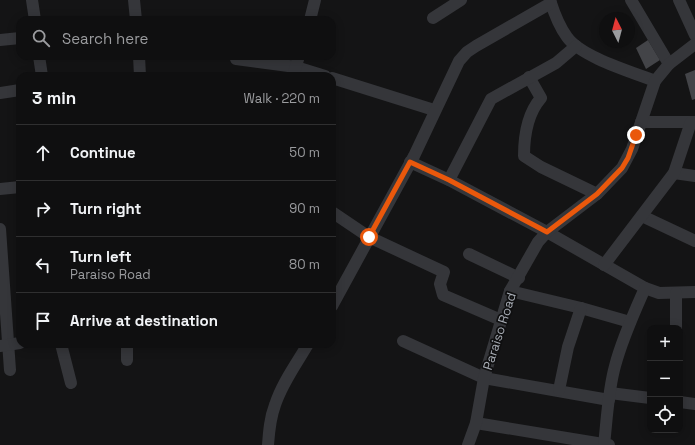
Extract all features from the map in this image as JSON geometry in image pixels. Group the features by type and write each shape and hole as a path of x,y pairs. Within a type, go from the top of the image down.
{"street":[{"path":"32,0 34,16"},
{"path":"134,0 136,16"},
{"path":"311,16 315,0"},
{"path":"433,18 461,0"},
{"path":"631,0 670,64"},
{"path":"679,0 695,35"},
{"path":"336,301 410,162 459,60 467,52 551,2 567,38 576,46 589,55 655,81"},
{"path":"0,40 16,38"},
{"name":"Paraiso Road","path":"468,445 476,423 484,378 510,291 538,242 547,232 597,194 622,168 632,149 655,81 670,64 695,44"},
{"path":"449,180 491,98 556,63 576,46"},
{"path":"40,60 41,72"},
{"path":"139,60 140,72"},
{"path":"245,60 296,66 313,72"},
{"path":"529,78 541,98 534,106 524,137 524,156 542,167 597,194"},
{"path":"336,79 434,110"},
{"path":"0,92 16,90"},
{"path":"604,265 674,173 693,122 641,122"},
{"path":"410,162 449,180 547,232 645,288 659,293 695,292"},
{"path":"674,173 695,176"},
{"path":"0,189 16,188"},
{"path":"336,216 369,237 444,272 440,284 443,295 501,320"},
{"path":"642,216 695,241"},
{"path":"0,229 10,345 10,370"},
{"path":"469,254 518,278"},
{"path":"604,445 615,366 630,322 645,288"},
{"path":"510,291 581,308 630,322"},
{"path":"676,293 676,325"},
{"path":"558,390 568,347 581,308"},
{"path":"403,341 484,378 610,397 647,398"},
{"path":"62,348 71,383"},
{"path":"126,360 127,348"},
{"path":"268,445 270,421 275,404 282,387 306,348"},
{"path":"683,402 695,404"},
{"path":"476,423 609,445"}],"building":[{"path":"648,40 660,60 646,69 636,48"},
{"path":"695,70 695,99 692,100 685,74"}],"route":[{"path":"369,237 389,203 410,162 449,180 547,232 597,194 622,168 632,149 636,135"}]}
